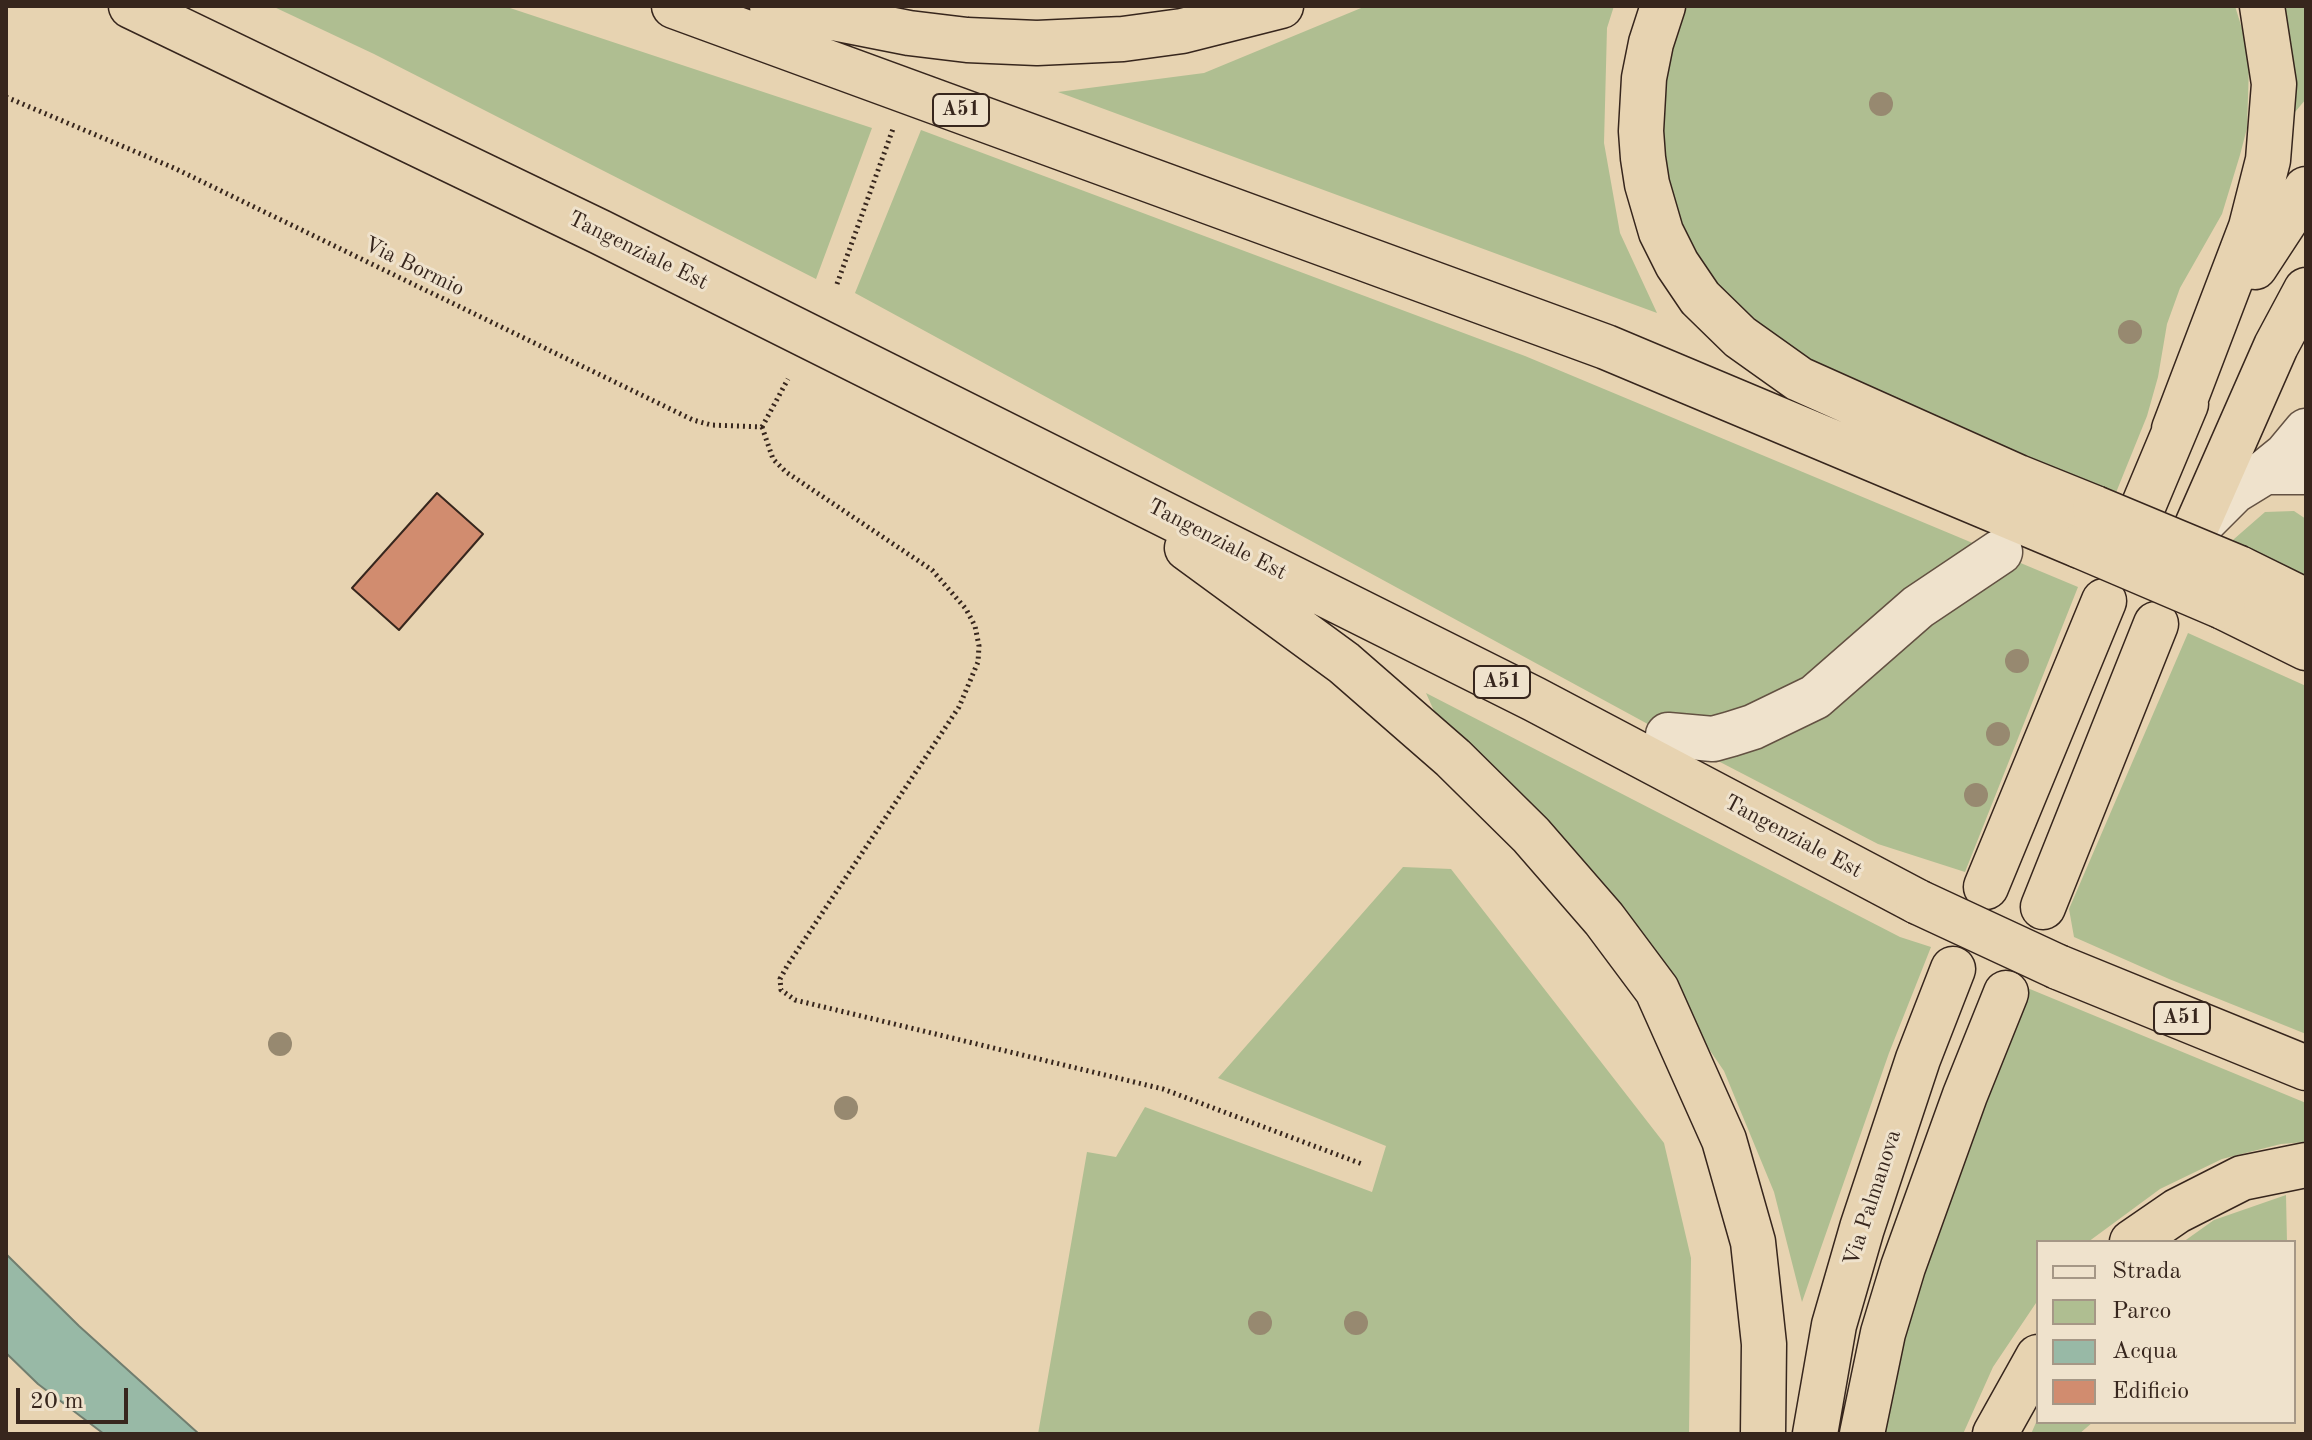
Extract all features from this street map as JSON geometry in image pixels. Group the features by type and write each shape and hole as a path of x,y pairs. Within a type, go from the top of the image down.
{"highway":[{"name":"Tangenziale Est","path":"131,6 600,232 1520,691 1918,902 2058,967 2306,1068"},
{"name":"A51","path":"674,6 2088,527 2231,588 2306,648"},
{"path":"772,6 909,33 967,40 1037,43 1123,39 1182,31 1281,6"},
{"path":"1663,6 1644,78 1643,158 1661,232 1700,298 1740,337 1799,379 2018,477 2088,527"},
{"path":"2142,509 2251,227 2266,171 2274,84 2262,6"},
{"path":"2174,429 2254,268 2306,189"},
{"path":"2195,530 2276,346 2306,290"},
{"path":"1081,472 1318,643 1404,713 1531,835 1604,919 1657,990 1724,1140 1753,1242 1764,1344 1763,1434"},
{"path":"2231,588 2306,601"},
{"path":"1986,887 2104,601"},
{"path":"2043,907 2156,624"},
{"name":"Via Palmanova","path":"1815,1434 1834,1325 1862,1228 1918,1059 1953,969"},
{"path":"1862,1434 1883,1333 1903,1267 1960,1106 2006,993"},
{"path":"2135,1240 2177,1211 2242,1178 2306,1165"},
{"path":"1995,1434 2036,1361"}],"lane":[{"path":"2195,530 2234,491 2285,472 2286,455 2306,431"},
{"path":"1668,735 1713,739 1753,727 1815,697 1918,607 2000,552"}],"path":[{"name":"Via Bormio","path":"6,97 174,168 693,420 711,425 762,427"},
{"path":"837,284 895,123"},
{"path":"788,379 762,427 773,459 786,472 932,570 966,609 975,626 979,646 978,662 959,707 787,966 780,979 781,990 795,1000 1163,1089 1362,1164"}],"green space":[{"path":"272,6 504,6 872,128 816,279 374,54"},
{"path":"1366,6 1614,6 1607,28 1604,143 1620,233 1657,313 1058,92 1204,73"},
{"path":"1677,6 2235,6 2249,66 2247,128 2222,214 2180,288 2167,324 2158,377 2147,416 2113,500 1819,366 1766,335 1726,301 1683,239 1659,152 1665,39"},
{"path":"2280,6 2306,6 2306,99 2295,112"},
{"path":"921,130 1525,356 2078,587 1965,872 1878,844 1668,735 855,293"},
{"path":"2294,511 2306,519 2306,580 2226,546 2265,512"},
{"path":"2188,633 2306,686 2306,1034 2074,937 2069,909"},
{"path":"1426,693 1900,937 1931,947 1889,1053 1802,1302 1774,1192 1724,1071 1599,888 1439,722"},
{"path":"1403,867 1451,869 1664,1143 1691,1258 1689,1434 1038,1434 1087,1152 1116,1157 1145,1107 1372,1192 1386,1146 1218,1078"},
{"path":"2025,987 2306,1103 2306,1142 2281,1144 2222,1159 2160,1189 2091,1240 2036,1240 2036,1303 1993,1367 1963,1434 1884,1434 1897,1358 1929,1248"},
{"path":"2286,1195 2287,1240 2186,1240 2214,1220"},
{"path":"2036,1423 2091,1424 2079,1434 2031,1434"}],"water":[{"path":"6,1254 79,1326 199,1434 104,1434 38,1384 6,1353"}],"building":[{"path":"437,493 483,534 399,630 352,588"}]}
